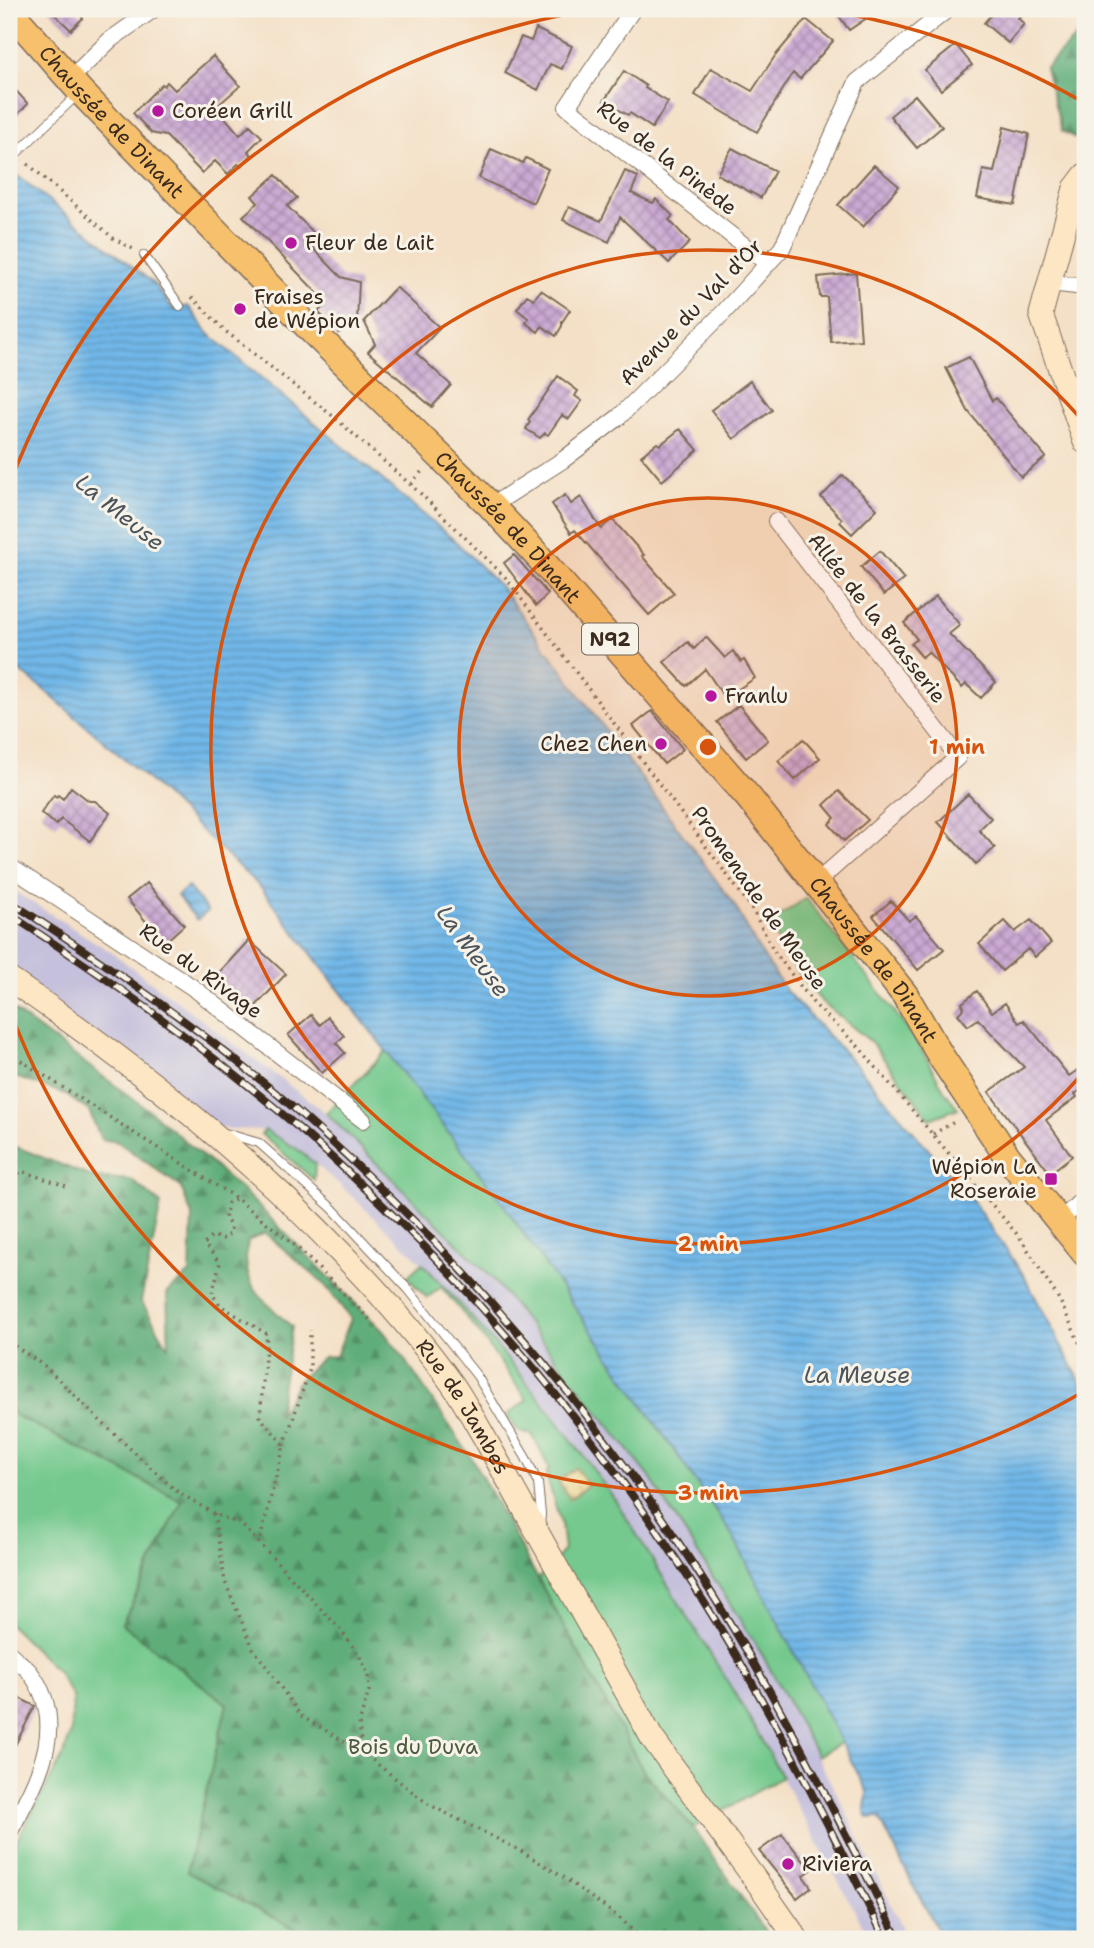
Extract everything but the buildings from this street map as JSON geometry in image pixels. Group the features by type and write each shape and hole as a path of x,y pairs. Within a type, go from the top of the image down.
{"main road":[{"name":"Chaussée de Dinant","path":"9,10 75,85 350,370 491,506 749,798 905,995 940,1055 1007,1156 1085,1253"},
{"path":"1085,175 1075,188 1041,314 1085,442"},
{"name":"Rue de Jambes","path":"9,979 142,1074 264,1177 305,1216 423,1343 455,1388 652,1738 797,1939"}],"street":[{"path":"75,85 110,40 155,9"},
{"name":"Rue de la Pinède","path":"633,9 567,107 768,264"},
{"name":"Avenue du Val d'Or","path":"491,506 563,460 619,417 723,313 782,248 857,82 948,9"},
{"path":"1050,283 1085,288"},
{"name":"Allée de la Brasserie","path":"776,521 958,757 817,882"},
{"name":"Rue du Rivage","path":"9,866 195,989 363,1120"},
{"path":"1059,1221 1085,1197"},
{"path":"9,1653 29,1671 42,1694 49,1723 46,1753 37,1780 9,1833"}],"lane":[{"path":"16,154 75,85"},
{"path":"144,255 180,306"}],"path":[{"path":"16,154 113,239 144,255"},
{"name":"Promenade de Meuse","path":"188,292 224,330 334,417 410,484 505,577 751,907 774,951 814,1004 858,1046 1021,1239 1060,1301 1085,1355"},
{"path":"410,484 419,474"},
{"path":"9,1053 236,1198 298,1248 372,1322"},
{"path":"9,1184 21,1171 69,1187"},
{"path":"236,1198 229,1203 225,1218 231,1232 224,1239 212,1236 204,1244 220,1263 212,1294 221,1306 267,1334 260,1418 284,1445"},
{"path":"259,1544 284,1445 310,1369 310,1330"},
{"path":"9,1342 46,1367 175,1490 214,1514 241,1524 338,1628 359,1655 368,1674 369,1691 359,1723 362,1752"},
{"path":"214,1514 225,1582 253,1648 301,1716 362,1752 428,1804 521,1851 563,1877 621,1919 642,1939"}],"shaded area":[{"path":"9,888 111,952 326,1113 492,1277 649,1476 763,1656 839,1798 908,1939 870,1939 742,1705 619,1506 522,1376 422,1263 339,1184 297,1149 265,1130 207,1128 9,979"}],"green space":[{"path":"1085,28 1085,143 1062,131 1045,68"},
{"path":"806,898 895,1012 958,1108 930,1119 870,1041 823,1003 802,978 778,942 771,922"},
{"name":"Bois du Duva","path":"9,1007 151,1112 242,1190 383,1331 472,1459 644,1772 693,1828 771,1939 315,1939 187,1872 227,1704 122,1624 182,1501 9,1412 9,1144 92,1177 131,1180 161,1204 141,1301 169,1348 167,1293 190,1273 192,1216 181,1187 118,1142 101,1139 89,1111 63,1093 9,1075","holes":["265,1233 324,1284 351,1319 336,1356 323,1357 299,1380 278,1416 292,1327 263,1299 250,1281 246,1256 248,1241"]},
{"path":"386,1051 504,1205 730,1531 843,1742 817,1756 763,1656 649,1476 492,1278 326,1113"},
{"path":"265,1130 297,1149 315,1164 314,1180 261,1134"},
{"path":"422,1263 525,1381 619,1506 742,1705 782,1777 693,1828 644,1772 538,1579 564,1550 561,1524 546,1474 549,1468 532,1434 518,1431 507,1415 527,1400 478,1331 441,1287 427,1298 407,1277"},
{"path":"9,1412 182,1501 122,1624 227,1704 188,1872 315,1939 9,1939 9,1854 64,1754 71,1732 73,1697 57,1671 9,1624"}],"sand":[{"path":"576,1468 588,1485 570,1499 558,1481"}],"water":[{"name":"La Meuse","path":"9,169 153,283 174,310 188,306 209,334 454,540 500,586 735,906 787,992 856,1065 971,1199 1023,1274 1085,1390 1085,1939 943,1939 879,1817 868,1818 865,1808 867,1791 730,1531 504,1205 261,888 153,784 9,663"},
{"path":"188,887 208,911 197,920 177,896"}],"railway":[{"path":"9,901 105,964 280,1096 418,1225 493,1305 565,1388 632,1475 723,1611 802,1750 898,1939"},
{"path":"9,914 143,1005 230,1071 313,1140 445,1268 530,1364 610,1465 712,1615 790,1752 885,1939"}],"place":[{"name":"Coréen Grill","path":"158,111"},
{"name":"Fleur de Lait","path":"291,243"},
{"name":"Fraises de Wépion","path":"240,309"},
{"name":"Franlu","path":"711,696"},
{"name":"Chez Chen","path":"661,744"},
{"name":"Wépion La Roseraie","path":"1051,1179"},
{"name":"Riviera","path":"788,1864"}]}
